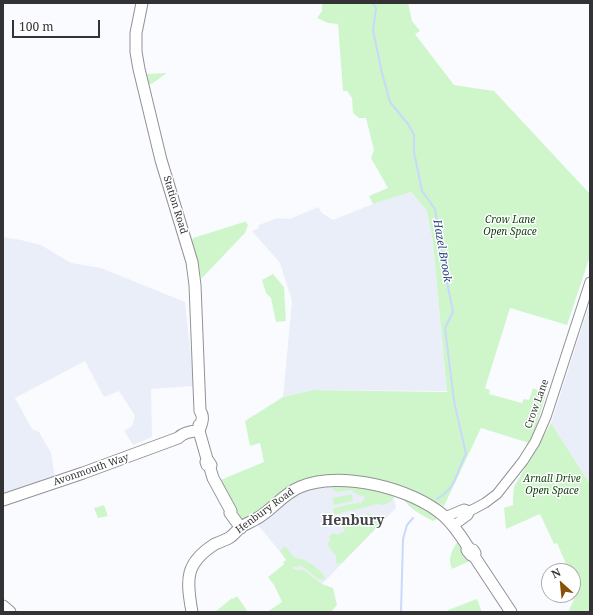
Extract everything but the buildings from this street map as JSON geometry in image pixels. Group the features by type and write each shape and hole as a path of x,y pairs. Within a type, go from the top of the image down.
{"main road":[{"name":"Station Road","path":"142,3 136,33 136,52 139,69 162,160 192,262 195,285 200,410 202,413 202,422 199,432 213,478 233,514 238,530"},
{"name":"Avonmouth Way","path":"3,500 97,468 178,438 186,438 199,432"},
{"name":"Henbury Road","path":"192,612 188,581 192,564 205,551 258,518 277,501 298,487 317,481 328,480 358,482 382,486 413,498 444,516 471,551 511,612"},
{"path":"3,606 10,612"}],"street":[{"name":"Crow Lane","path":"444,516 464,509 470,510 485,503 497,494 523,461 535,442 546,417 590,282"},
{"name":"Crow Lane","path":"453,526 468,516 470,510"}],"shaded area":[{"path":"411,192 427,211 433,243 447,391 313,390 283,397 292,301 280,263 252,231 259,228 259,225 277,218 290,219 318,207 322,213 333,220 373,204"},
{"path":"3,237 41,245 71,263 101,268 185,302 194,386 151,389 152,437 133,445 124,431 132,426 135,416 119,391 104,397 85,361 15,398 32,429 39,432 51,453 55,477 3,497"},
{"path":"590,303 590,484 551,423"},
{"path":"328,484 393,495 396,508 322,584 304,570 294,569 258,525 286,504 295,495 316,486"}],"green space":[{"name":"Crow Lane Open Space","path":"322,3 408,3 412,21 420,31 415,34 454,85 494,91 590,194 590,256 567,325 510,308 485,388 490,390 489,394 522,403 524,399 529,400 533,388 546,394 535,430 529,443 481,428 444,506 416,493 326,477 259,513 244,523 218,481 264,462 260,443 250,446 245,421 283,397 313,390 447,392 433,243 427,211 411,192 373,204 369,196 388,188 371,158 374,150 366,118 359,118 353,113 352,98 347,91 343,91 338,24 328,23 317,18 322,11"},
{"path":"167,73 153,83 148,85 146,74"},
{"path":"244,222 248,225 245,233 201,278 192,240 193,238"},
{"path":"273,274 284,287 286,321 276,322 271,298 266,293 262,280"},
{"name":"Arnall Drive Open Space","path":"551,423 590,484 590,612 568,612 572,603 581,603 581,563 566,563 557,543 554,544 540,514 506,529 504,508 513,505 514,487"},
{"path":"333,484 359,485 393,495 394,498 390,502 383,505 377,504 334,515 333,509 361,503 365,498 364,496 358,495 351,490 336,492 333,490"},
{"path":"352,494 353,501 334,505 332,498"},
{"path":"403,498 425,507 423,509 424,511 427,508 437,519 433,521 420,514 412,509"},
{"path":"104,505 108,516 98,518 94,508"},
{"path":"370,514 377,518 379,525 342,563 336,563 336,556 327,544 330,541 329,536 334,533 337,535 345,531 342,526 343,524 350,522 352,524 358,518"},
{"path":"458,541 472,560 452,569 450,558"},
{"path":"285,546 292,555 313,565 323,574 325,578 322,580 318,579 302,566 293,567 288,562 294,569 304,570 322,584 333,588 337,605 331,612 267,612 282,602 274,585 268,577 284,564 283,562 286,560 280,551"},
{"path":"237,596 248,612 215,612 232,598 233,599"},
{"path":"477,599 482,612 449,612 448,610"}],"waterway":[{"name":"Hazel Brook","path":"373,3 376,8 373,30 382,73 390,102 408,124 414,135 414,152 422,191 435,209 443,262 453,312 445,328 454,401 466,454 453,484 437,499"},
{"name":"Hazel Brook","path":"401,612 403,539 407,525 413,518"}],"district":[{"name":"Henbury","path":"353,521"}]}
